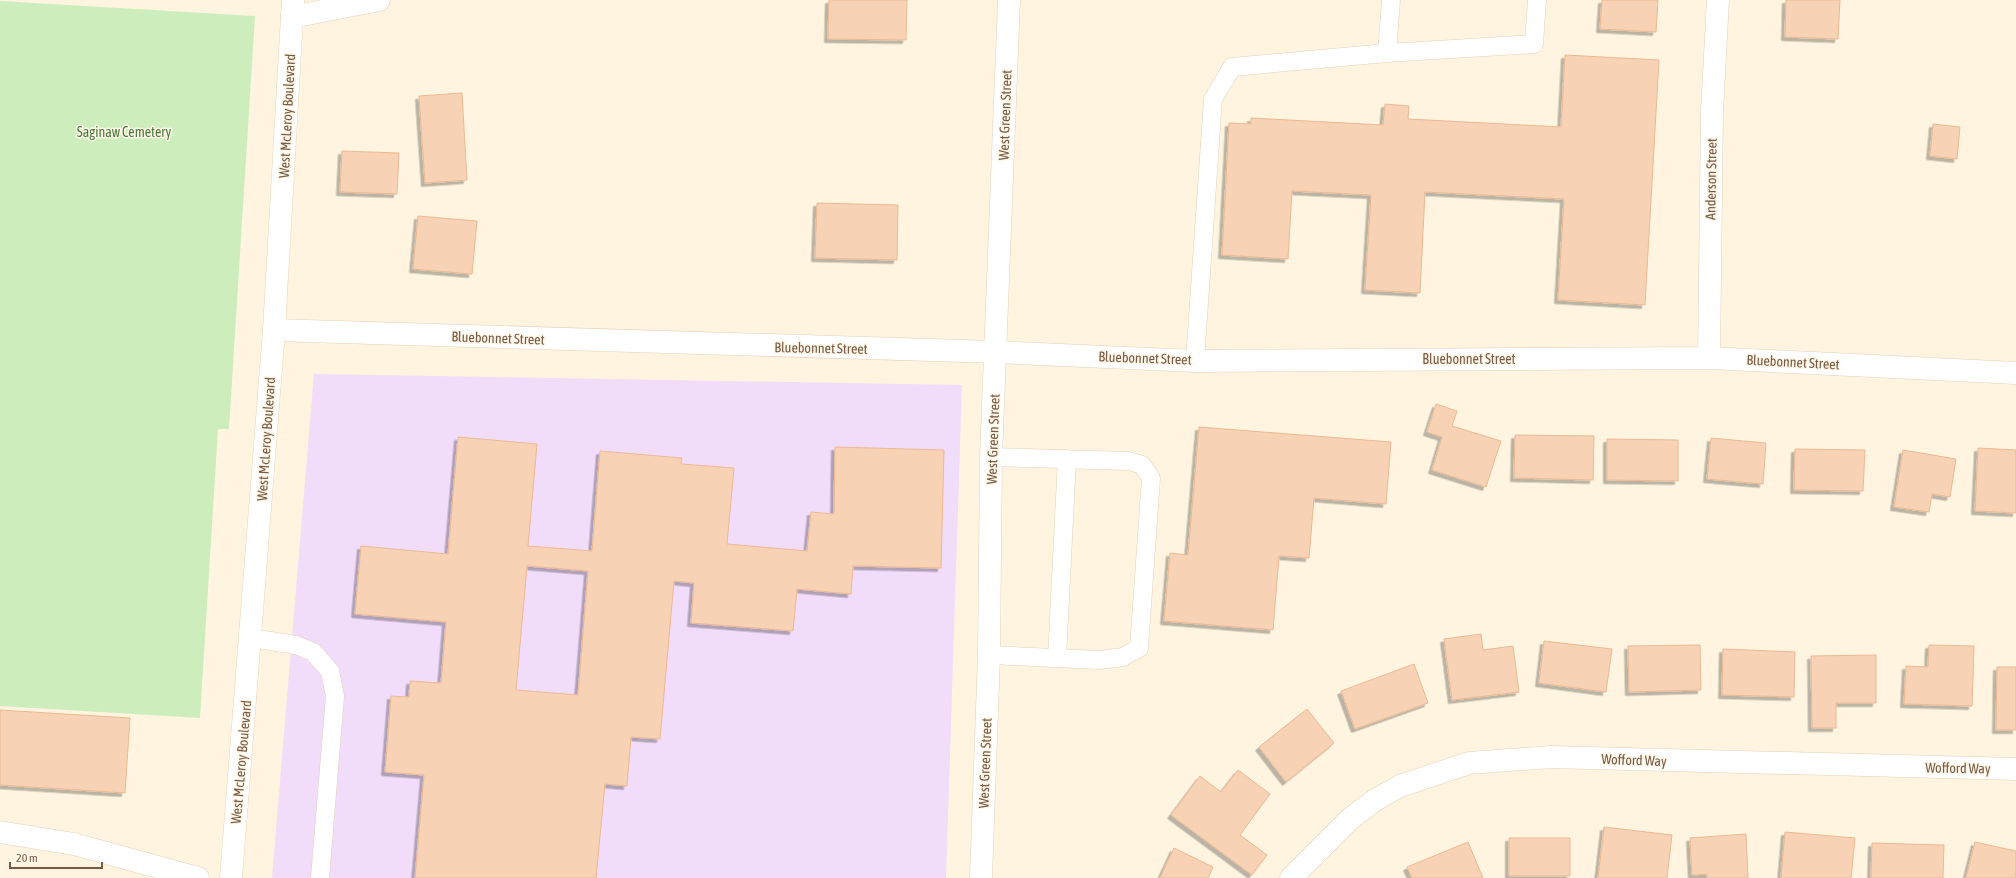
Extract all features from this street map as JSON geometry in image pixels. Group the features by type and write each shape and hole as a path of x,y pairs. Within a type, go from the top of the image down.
{"street":[{"path":"293,9 380,0"},
{"name":"West Green Street","path":"981,878 989,655 991,457 1009,0"},
{"name":"Anderson Street","path":"1709,358 1712,111 1718,0"},
{"name":"West McLeroy Boulevard","path":"231,878 274,330 293,9"},
{"name":"Bluebonnet Street","path":"274,330 996,352 1195,361 1709,358 2016,373"},
{"name":"Wofford Way","path":"1291,878 1350,819 1375,800 1400,786 1469,763 1551,757 2016,769"},
{"path":"0,832 74,844 198,878"}],"lane":[{"path":"1387,53 1391,0"},
{"path":"1195,361 1213,99 1232,67 1387,53 1534,44 1537,0"},
{"path":"989,655 1099,660 1123,657 1138,648 1151,478 1142,465 1129,461 991,457"},
{"path":"1058,658 1067,459"},
{"path":"251,638 296,645 313,652 330,671 335,696 320,878"}],"shaded area":[{"path":"314,374 962,385 946,878 272,878"}],"green space":[{"name":"Saginaw Cemetery","path":"0,1 255,16 229,429 218,429 200,718 0,706"}],"building":[{"path":"829,0 907,0 906,40 828,39"},
{"path":"1602,0 1658,0 1656,32 1600,29"},
{"path":"1786,0 1840,0 1838,39 1785,37"},
{"path":"1565,55 1659,60 1645,305 1558,300 1564,199 1425,192 1420,293 1365,290 1371,195 1292,191 1288,259 1222,255 1229,123 1251,124 1251,118 1383,125 1385,104 1409,106 1408,119 1561,127"},
{"path":"462,93 467,180 425,183 419,96"},
{"path":"1933,124 1960,127 1957,159 1930,156"},
{"path":"342,151 399,153 397,194 340,192"},
{"path":"817,203 898,205 897,260 815,258"},
{"path":"418,216 477,221 472,274 413,269"},
{"path":"1436,404 1457,411 1452,426 1501,441 1486,487 1432,470 1442,437 1427,432"},
{"path":"1199,427 1391,442 1386,504 1314,498 1309,558 1279,556 1273,630 1164,621 1170,553 1188,555"},
{"path":"1515,435 1594,436 1593,480 1514,478"},
{"path":"458,437 537,444 528,546 592,551 600,451 682,458 681,464 734,468 727,544 807,551 811,512 834,514 835,447 944,450 941,568 853,566 851,594 797,589 793,631 691,623 694,583 674,581 660,739 631,737 627,786 605,784 596,878 415,878 424,775 385,772 391,696 409,697 410,681 441,683 446,622 355,614 361,546 448,554","holes":["527,566 588,571 578,695 516,690"]},
{"path":"1711,438 1766,443 1763,484 1707,479"},
{"path":"1607,439 1678,440 1678,481 1607,480"},
{"path":"1978,448 2016,450 2016,513 1975,511"},
{"path":"1795,449 1865,450 1863,491 1794,490"},
{"path":"1903,450 1956,459 1950,497 1932,494 1929,512 1894,507"},
{"path":"1481,634 1483,650 1513,646 1519,692 1452,700 1444,639"},
{"path":"1544,641 1612,649 1606,692 1539,683"},
{"path":"1700,645 1701,690 1629,692 1628,646"},
{"path":"1929,645 1974,646 1972,706 1904,704 1906,666 1928,667"},
{"path":"1723,649 1795,652 1794,697 1722,695"},
{"path":"1876,655 1876,703 1836,703 1836,728 1812,728 1811,656"},
{"path":"1414,664 1428,703 1355,729 1341,691"},
{"path":"1997,667 2016,667 2016,730 1996,730"},
{"path":"1307,709 1334,743 1286,782 1259,747"},
{"path":"0,710 130,718 125,793 0,785"},
{"path":"1238,770 1270,794 1240,835 1267,855 1252,875 1171,815 1200,776 1221,792"},
{"path":"1604,827 1672,835 1667,878 1598,878"},
{"path":"1785,832 1855,838 1851,878 1781,878"},
{"path":"1746,834 1748,878 1707,878 1707,874 1692,875 1690,838"},
{"path":"1509,838 1570,838 1570,876 1509,876"},
{"path":"1468,842 1483,878 1412,878 1407,867"},
{"path":"1975,842 2016,851 2016,878 1966,878"},
{"path":"1872,843 1944,845 1943,878 1871,878"},
{"path":"1174,848 1213,867 1208,878 1160,878"}]}
